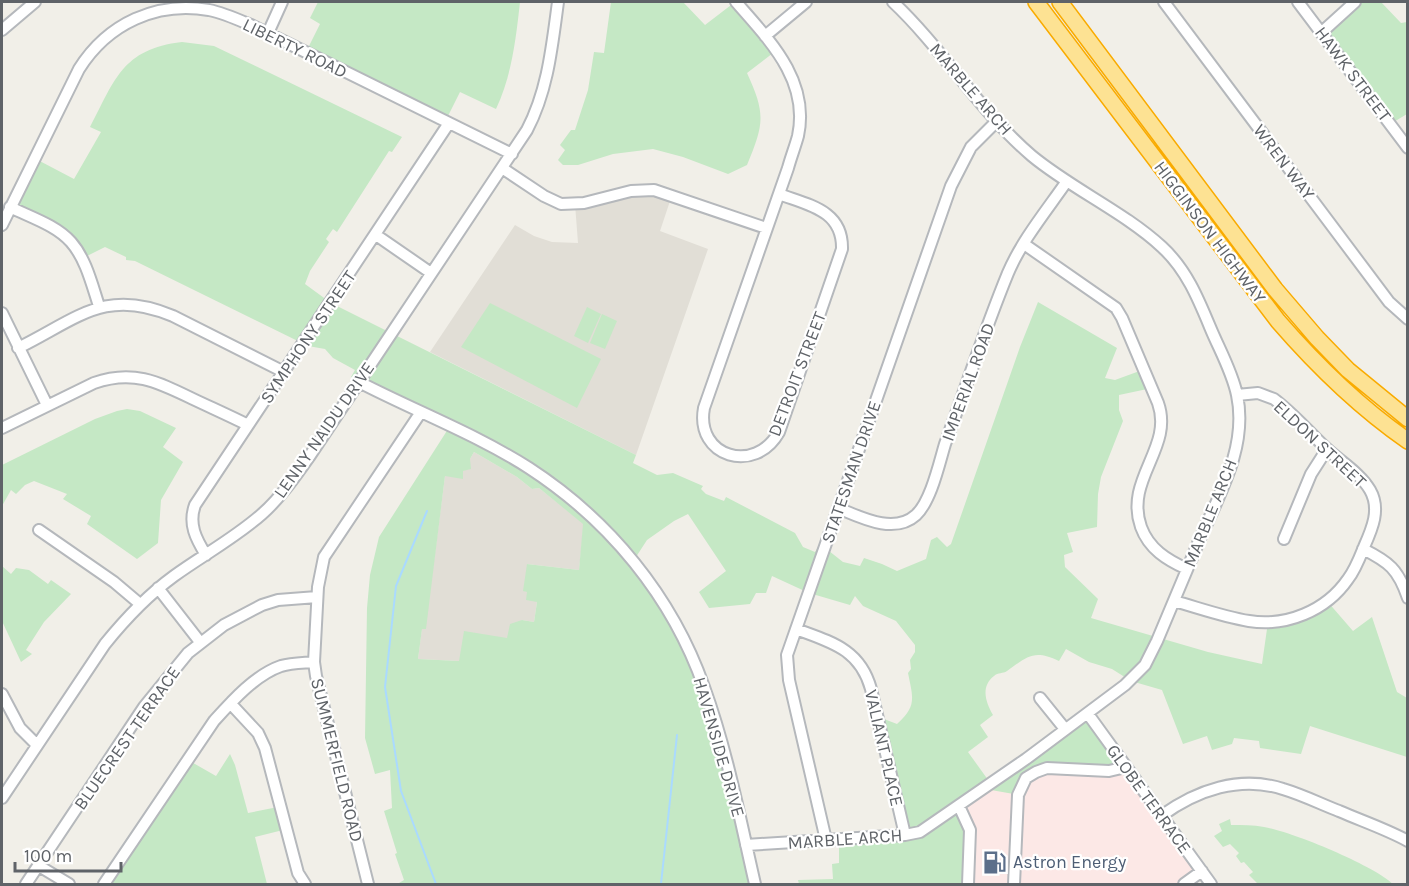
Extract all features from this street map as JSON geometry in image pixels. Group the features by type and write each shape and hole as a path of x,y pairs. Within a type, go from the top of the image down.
{"highway":[{"name":"HIGGINSON HIGHWAY","path":"1036,2 1278,321 1347,394 1407,441"},
{"name":"HIGGINSON HIGHWAY","path":"1060,2 1275,289 1303,323 1348,370 1407,419"}],"street":[{"path":"2,30 34,2"},
{"path":"268,33 282,2"},
{"name":"LENNY NAIDU DRIVE","path":"2,798 105,644 140,604 158,588 252,523 280,495 309,457 527,130 540,101 550,58 558,2"},
{"name":"DETROIT STREET","path":"736,2 787,65 795,84 799,105 798,135 703,413 704,428 710,440 718,448 735,457 756,454 769,446 779,432 842,249 841,233 830,216 819,209 779,194"},
{"path":"765,36 806,2"},
{"name":"MARBLE ARCH","path":"746,845 905,835 920,832 1088,714 1129,682 1145,664 1188,569 1233,461 1239,428 1237,395 1206,317 1190,282 1177,262 1149,236 1030,154 997,121 893,2"},
{"name":"WREN WAY","path":"1164,2 1389,302 1407,319"},
{"name":"HAWK STREET","path":"1298,2 1407,148"},
{"path":"1322,32 1355,2"},
{"name":"LIBERTY ROAD","path":"2,225 79,69 99,43 128,22 154,12 178,7 210,6 512,154"},
{"name":"STATESMAN DRIVE","path":"826,840 787,670 787,655 951,186 971,147 997,121"},
{"name":"SYMPHONY STREET","path":"206,555 194,531 191,519 193,510 449,123"},
{"path":"502,168 544,196 561,204 584,203 631,191 654,190 766,228"},
{"name":"IMPERIAL ROAD","path":"838,508 886,524 905,521 915,516 921,509 1008,273 1024,244 1067,181"},
{"path":"10,207 51,226 71,241 80,254 99,306"},
{"path":"376,235 431,273"},
{"path":"1024,244 1110,303 1122,318 1162,417 1161,433 1137,497 1138,518 1150,545 1169,560 1188,569"},
{"path":"18,348 99,306 126,303 155,308 284,372"},
{"path":"2,313 47,405"},
{"path":"2,428 108,378 139,377 166,386 248,425"},
{"name":"HAVENSIDE DRIVE","path":"359,381 513,458 557,488 586,511 608,533 652,586 678,626 704,686 718,732 755,885"},
{"name":"ELDON STREET","path":"1174,601 1247,621 1268,623 1286,620 1314,610 1335,594 1349,579 1374,520 1375,509 1372,494 1356,474 1274,399 1258,393 1237,395"},
{"name":"SUMMERFIELD ROAD","path":"368,885 320,695 314,662 317,597 324,557 421,412"},
{"path":"1284,539 1311,474 1327,449"},
{"path":"39,530 109,578 140,604"},
{"path":"1363,549 1390,564 1399,576 1407,598"},
{"path":"158,588 200,642"},
{"name":"BLUECREST TERRACE","path":"26,885 157,689 200,642 236,617 271,602 317,597"},
{"name":"VALIANT PLACE","path":"796,629 844,649 865,671 905,835"},
{"path":"104,885 214,720 243,692 278,668 314,662"},
{"path":"2,694 20,728 37,745"},
{"path":"1040,698 1065,729"},
{"path":"231,704 258,733 266,748 298,873 305,885"},
{"name":"GLOBE TERRACE","path":"1088,714 1211,885"},
{"path":"1014,885 1018,795 1026,778 1047,768 1109,771 1126,767"},
{"path":"1161,816 1185,800 1212,788 1238,784 1260,784 1282,788 1305,796 1407,841"},
{"path":"958,806 970,830 968,885"},
{"path":"39,866 69,885"},
{"path":"1184,885 1202,872"}],"shaded area":[{"path":"609,195 672,195 660,231 708,249 636,455 430,352 515,225 534,236 552,242 578,243 575,204"},
{"path":"474,452 517,477 532,489 539,488 584,524 579,570 527,564 527,592 537,602 534,622 522,620 508,638 460,661 418,659 422,628 425,629 445,476 463,471"},
{"path":"1126,767 1202,871 1184,884 968,884 959,806 991,784 1023,784 1042,770"}],"green space":[{"path":"318,2 520,2 510,70 496,109 460,92 448,116 450,123 306,52 320,24 310,18"},
{"path":"611,2 683,2 705,25 735,2 777,50 747,73 760,109 760,119 757,139 747,165 728,174 683,157 653,149 613,154 578,165 563,165 558,160 565,150 560,145 571,130 575,130 588,90 594,52 604,53"},
{"path":"1357,2 1381,2 1401,23 1407,22 1407,114 1392,123 1324,32"},
{"path":"182,42 214,46 402,137 392,152 389,151 337,232 333,229 326,239 329,242 310,271 305,284 331,303 636,455 633,463 657,475 673,473 703,486 701,489 706,494 724,501 726,497 795,533 803,547 815,552 818,547 829,551 843,562 860,566 864,558 897,571 926,559 931,540 937,537 947,547 951,544 1038,302 1117,348 1105,378 1115,380 1145,369 1152,388 1119,395 1119,410 1123,421 1101,477 1097,527 1067,533 1073,552 1064,555 1065,567 1098,599 1091,618 1208,652 1262,664 1268,622 1327,601 1353,631 1372,617 1397,692 1407,698 1407,757 1310,726 1301,754 1260,748 1259,741 1234,738 1232,744 1212,750 1207,736 1183,744 1162,690 1131,681 1112,669 1089,662 1066,649 1059,661 1043,655 1032,656 996,675 987,685 988,705 993,715 980,725 988,737 968,752 991,784 1088,714 1126,767 1054,769 1031,775 1019,795 991,790 991,785 959,806 966,817 968,884 799,884 798,880 833,879 832,864 839,863 839,839 905,835 877,720 884,719 897,724 911,707 912,695 908,673 911,669 910,660 915,652 915,645 896,621 863,606 855,596 850,605 809,593 772,576 766,593 756,593 750,604 709,608 699,592 726,571 688,514 647,540 634,560 697,668 755,884 400,884 404,880 384,811 392,808 390,770 375,774 365,738 367,608 370,575 379,537 450,426 351,377 355,370 333,358 325,349 308,346 135,261 126,260 126,257 105,247 83,258 71,241 10,207 34,158 74,179 101,132 90,127 114,81 133,60 162,46","holes":["474,452 517,477 532,489 539,488 583,524 579,570 527,564 523,591 527,592 526,600 537,602 534,622 522,620 510,624 507,638 464,631 459,661 418,659 422,629 426,629 445,476 463,479 463,471 471,469 470,459"]},
{"path":"490,303 601,359 577,408 461,347"},
{"path":"587,307 601,314 588,343 574,336"},
{"path":"602,314 617,321 605,349 590,343"},
{"path":"127,409 140,411 176,428 163,447 183,462 161,500 158,543 137,559 87,524 91,516 63,499 67,494 34,481 25,485 16,494 11,490 2,506 2,465 95,419"},
{"path":"2,566 11,574 16,568 29,570 48,584 51,580 71,594 44,622 26,650 32,654 21,662 2,621"},
{"path":"230,754 248,813 278,807 283,830 255,837 267,884 104,884 188,760 216,776"},
{"path":"1230,819 1231,825 1264,827 1312,842 1369,868 1393,884 1258,884 1249,875 1253,872 1236,856 1239,853 1230,844 1223,847 1214,836 1222,831 1219,824"}],"waterway":[{"path":"427,511 396,586 385,687 401,791 436,884"},
{"path":"661,884 677,735"}],"place":[{"name":"Astron Energy","path":"995,862"}]}
